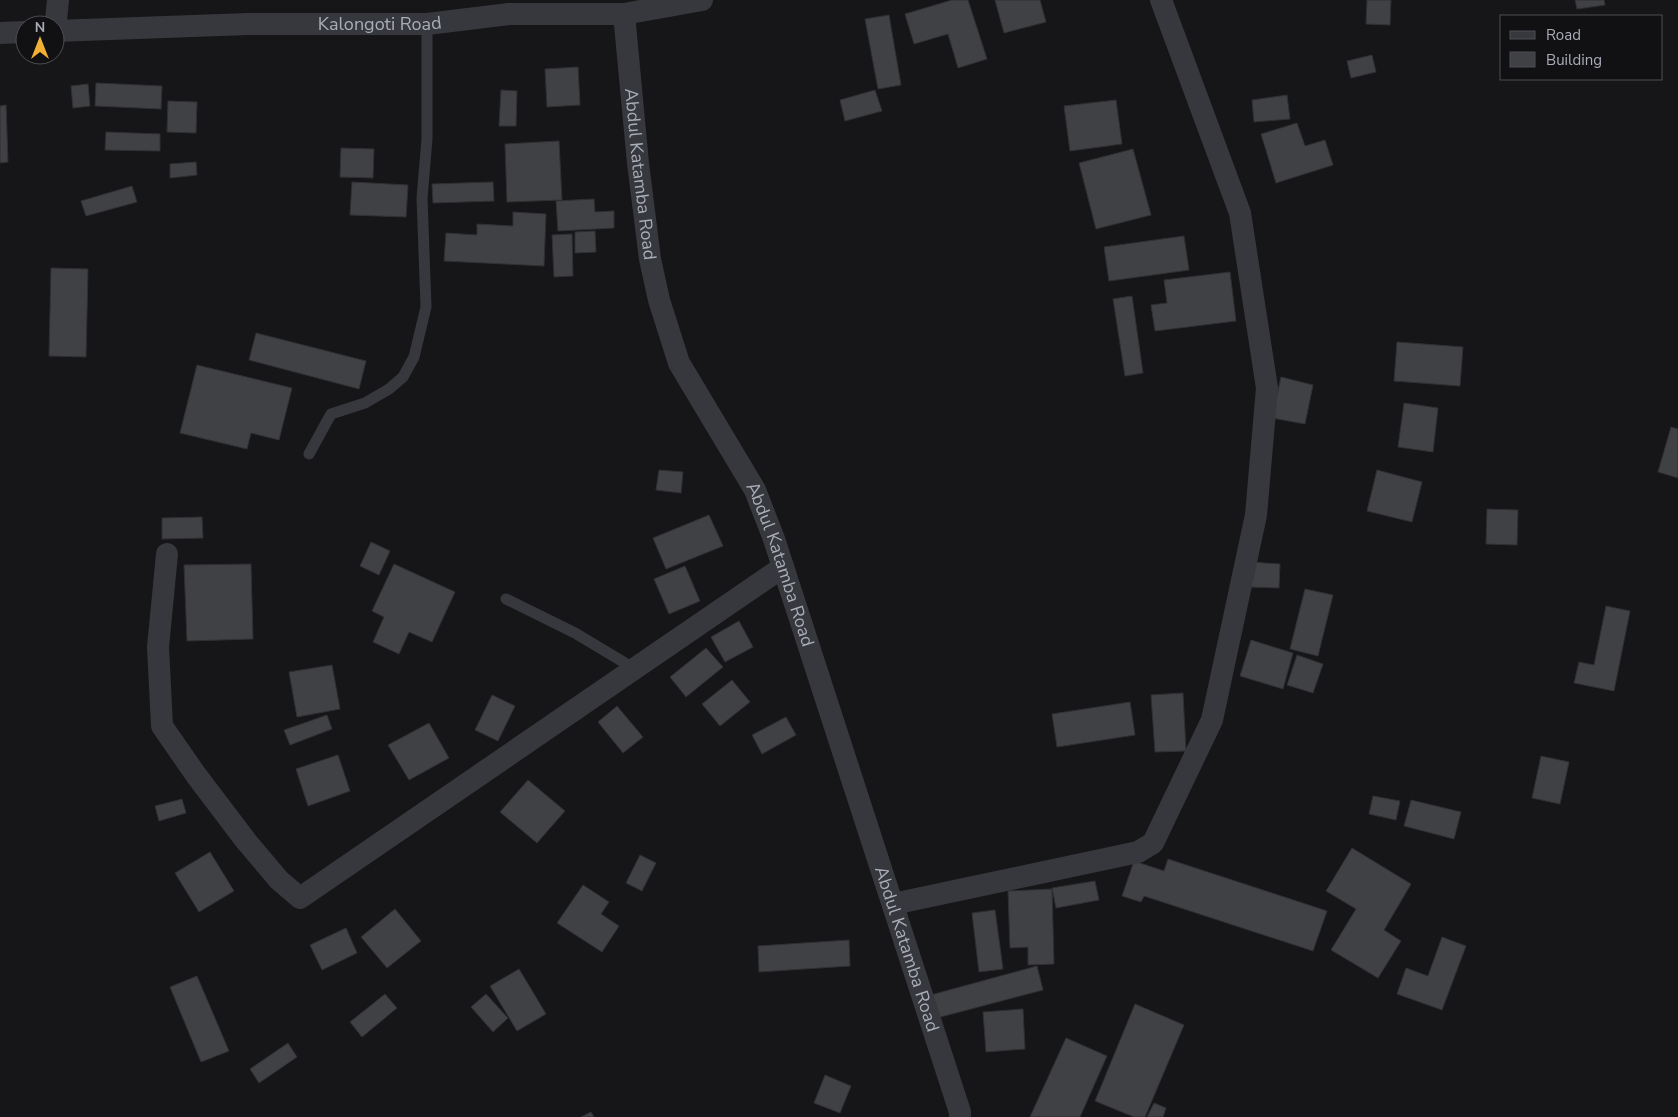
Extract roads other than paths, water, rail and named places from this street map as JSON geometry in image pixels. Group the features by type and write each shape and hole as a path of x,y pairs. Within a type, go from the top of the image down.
{"street":[{"path":"57,15 58,0"},
{"name":"Kalongoti Road","path":"65,31 248,24 427,24 507,7 624,14 702,0"},
{"path":"893,904 1138,852 1146,848 1153,843 1212,720 1256,515 1267,388 1240,213 1161,0"},
{"name":"Abdul Katamba Road","path":"624,14 638,163 650,259 659,300 679,363 755,490 783,567 960,1117"},
{"path":"0,34 15,33"},
{"path":"167,554 158,647 162,726 246,842 279,880 300,898 783,567"}],"lane":[{"path":"309,454 331,414 365,403 389,389 403,376 414,357 426,307 422,198 427,139 427,24"},
{"path":"506,600 575,633 635,669"}]}
